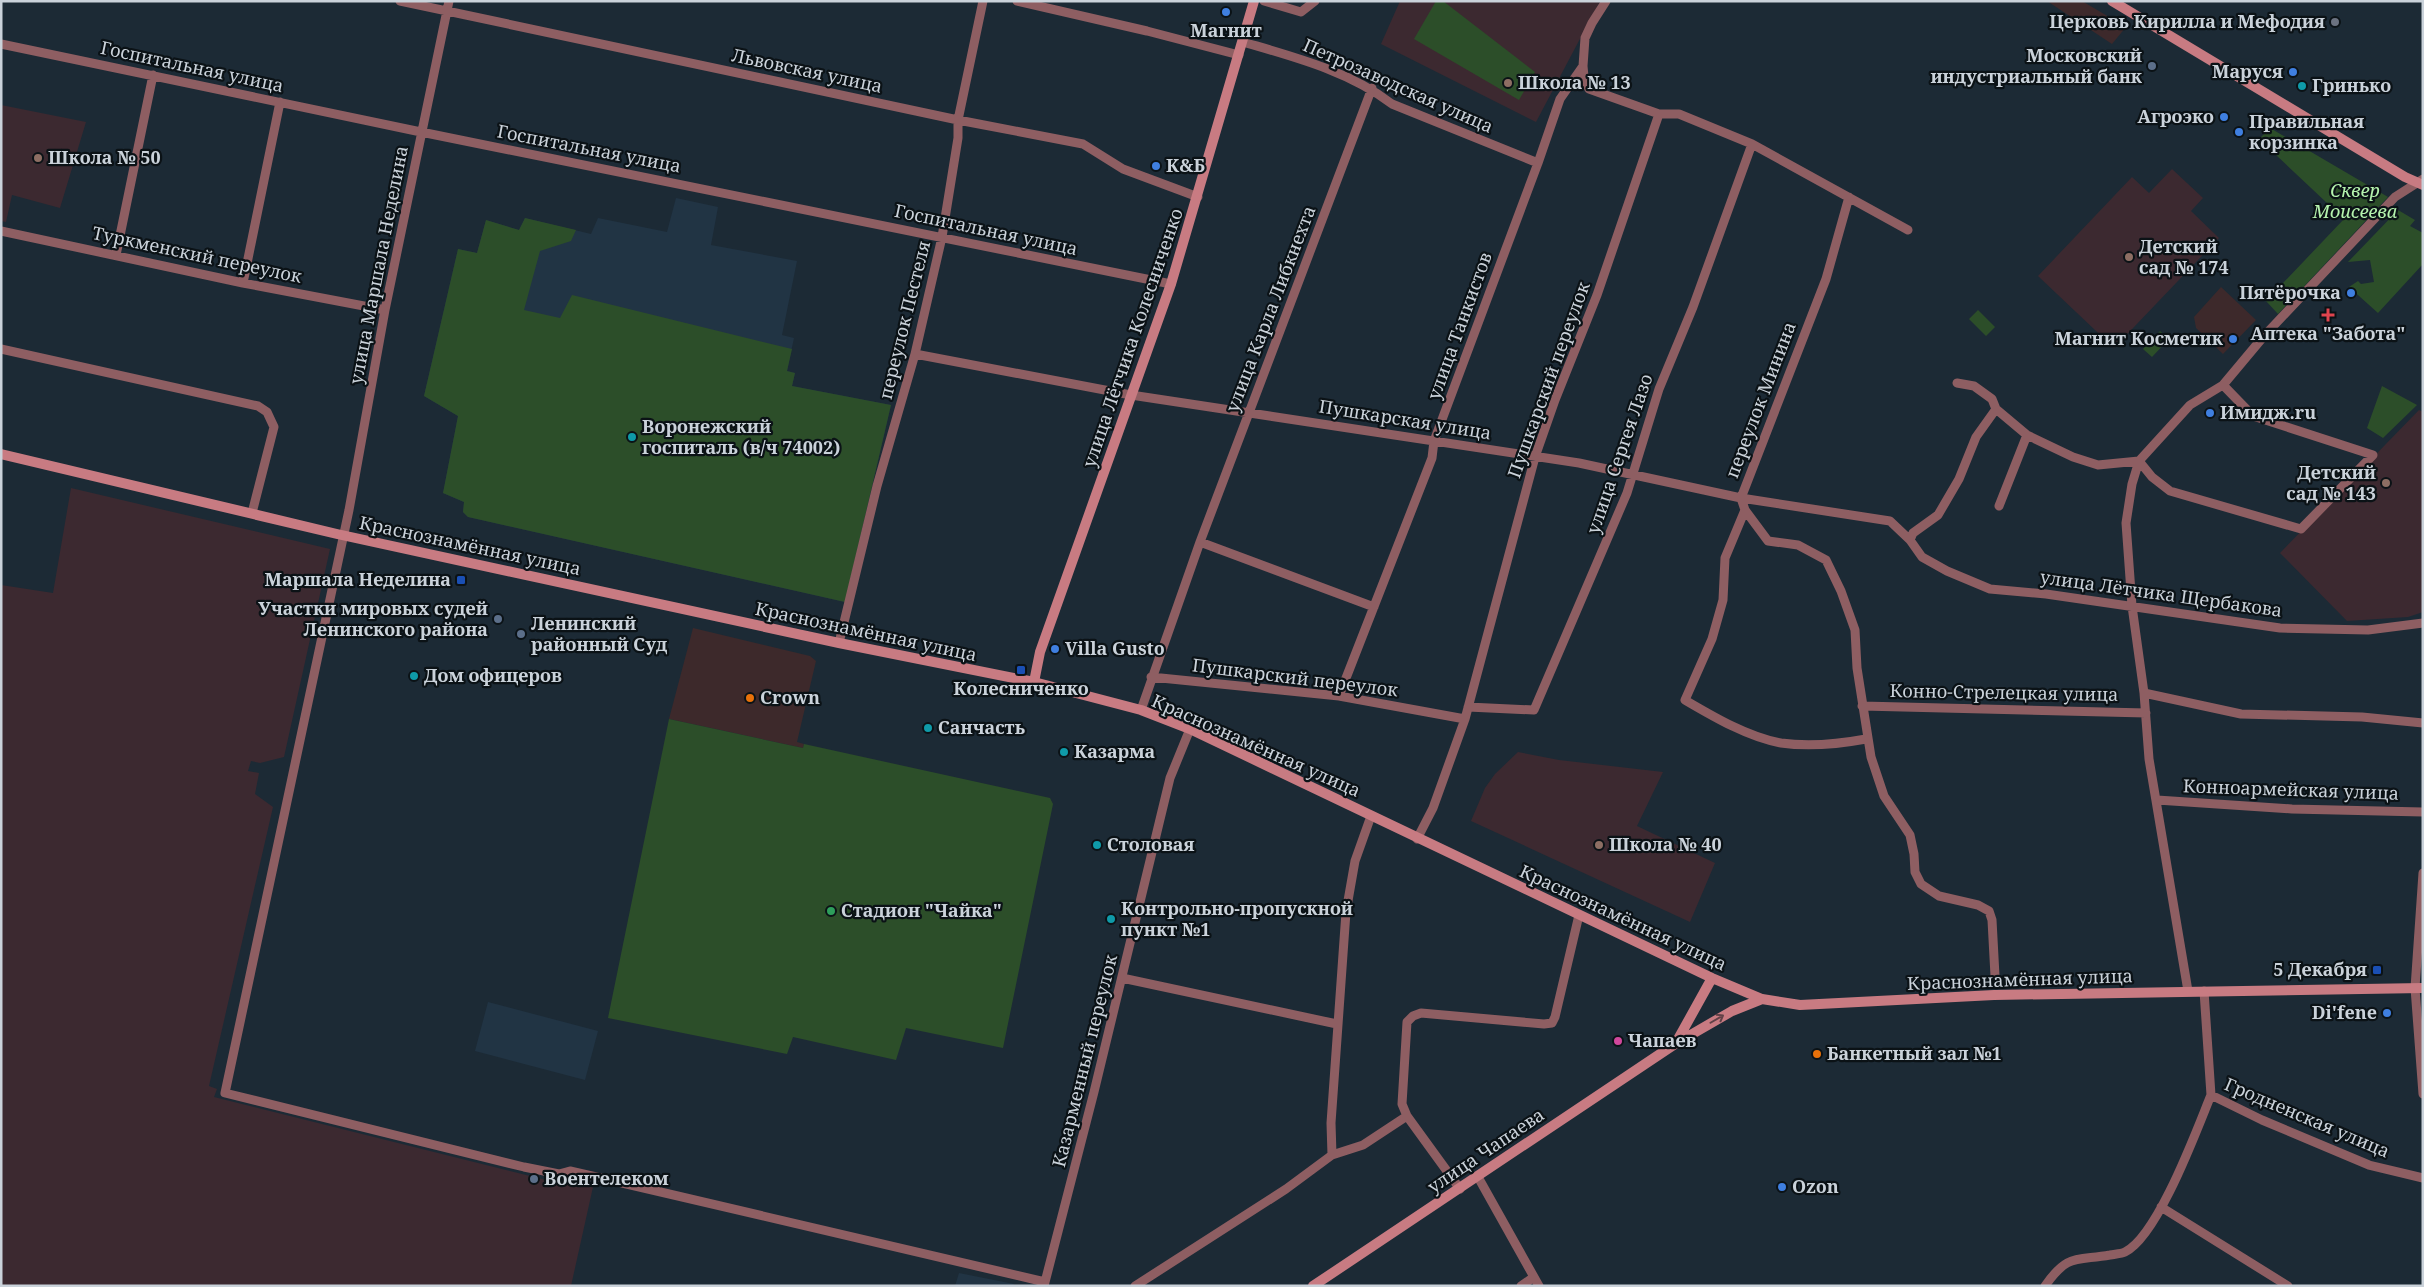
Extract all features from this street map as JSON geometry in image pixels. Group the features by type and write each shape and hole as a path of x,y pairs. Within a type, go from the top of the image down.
{"street":[{"name":"Львовская улица","path":"400,1 448,6 958,120 1083,144 1123,168 1198,197"},
{"name":"переулок Пестеля","path":"839,643 877,486 915,354 942,237 958,138 958,120 982,1"},
{"path":"1016,1 1147,31 1239,55"},
{"name":"улица Лётчика Колесниченко","path":"1034,682 1040,652 1171,284 1254,1"},
{"path":"1264,1 1301,12 1315,1"},
{"name":"улица Танкистов","path":"1339,696 1432,458 1434,441 1538,163 1560,98 1583,66 1586,38 1592,23 1606,1"},
{"path":"2112,1 2405,177 2421,182"},
{"name":"улица Маршала Неделина","path":"448,6 385,310 344,535 225,1093 524,1167 559,1174 570,1171 1045,1284"},
{"name":"Петрозаводская улица","path":"1243,42 1312,63 1372,88 1392,104 1538,163"},
{"name":"Госпитальная улица","path":"1,44 421,132 1171,284"},
{"path":"1583,66 1584,77 1589,89 1659,114 1679,114 1752,144 1908,230"},
{"path":"116,255 153,75"},
{"name":"улица Карла Либкнехта","path":"1141,710 1200,542 1372,88"},
{"path":"242,283 280,102"},
{"name":"Пушкарский переулок","path":"1418,839 1433,808 1465,719 1535,457 1555,400 1597,295 1659,114"},
{"name":"улица Сергея Лазо","path":"1468,707 1534,710 1627,493 1631,474 1659,389 1693,307 1752,144"},
{"path":"2188,990 2149,759 2144,693 2132,606 2126,523 2132,484 2139,461 2190,405 2223,386 2264,336 2395,198 2421,182"},
{"name":"переулок Минина","path":"1849,197 1826,279 1741,498 1745,510 1768,540 1798,545 1826,560 1841,591 1855,630 1866,739 1884,796 1910,835 1915,872 1921,884 1939,896 1978,905 1989,911 1992,920 1995,976"},
{"name":"Туркменский переулок","path":"1,231 242,283 385,310"},
{"path":"1,349 258,406 267,412 274,427 252,513"},
{"name":"Пушкарская улица","path":"915,354 1131,394 1535,457 1631,474 1741,498 1890,521"},
{"path":"1957,383 1974,386 1992,399 1996,409 2027,435 2073,457 2098,465 2139,461"},
{"path":"2139,461 2152,477 2170,491 2301,529 2373,455 2253,416 2223,386"},
{"path":"1910,540 1913,533 1938,515 1959,479 1976,437 1996,409"},
{"path":"1999,506 2027,435"},
{"name":"Краснознамённая улица","path":"1,454 344,535 839,643 1034,682 1141,710 1190,729 1712,978 1762,999 1800,1005 1994,995 2188,990 2419,988"},
{"path":"1745,510 1725,558 1722,600 1712,639 1686,700 1735,726 1780,742 1842,744 1866,739"},
{"name":"улица Лётчика Щербакова","path":"1890,521 1910,540 1922,557 1947,571 1990,589 2132,606 2280,628 2368,630 2423,624"},
{"path":"1200,542 1374,608"},
{"name":"Пушкарский переулок","path":"1151,677 1339,696 1465,719"},
{"name":"Конно-Стрелецкая улица","path":"2144,693 2241,714 2362,717 2423,723"},
{"name":"Конно-Стрелецкая улица","path":"1862,706 2146,713"},
{"name":"Казарменный переулок","path":"1045,1284 1170,778 1190,729"},
{"name":"Конноармейская улица","path":"2157,800 2292,809 2423,812"},
{"path":"1332,1156 1331,1123 1346,912 1355,861 1371,816"},
{"path":"2423,873 2419,988 2423,1094"},
{"path":"1460,1188 1407,1116 1402,1104 1407,1022 1413,1016 1421,1014 1544,1024 1552,1023 1579,915"},
{"path":"1122,978 1337,1024"},
{"name":"улица Чапаева","path":"1676,1044 1712,978"},
{"path":"2204,991 2211,1095"},
{"name":"улица Чапаева","path":"1313,1286 1676,1044 1732,1011 1762,999"},
{"name":"Гродненская улица","path":"2045,1286 2061,1266 2072,1259 2125,1252 2141,1240 2161,1207 2185,1158 2211,1095 2262,1120 2369,1165 2423,1178"},
{"path":"1135,1286 1286,1189 1332,1156 1363,1145 1407,1116"},
{"path":"1478,1177 1540,1286"},
{"path":"2161,1207 2288,1286"},
{"path":"1521,1286 1534,1277"}],"shaded area":[{"name":"Школа № 13","path":"1400,1 1600,1 1536,122 1381,44"},
{"path":"2047,1 2082,1 2126,27 2112,44"},
{"name":"Школа № 50","path":"1,105 86,122 60,208 12,195 6,222 1,221"},
{"name":"Детский сад № 174","path":"2172,169 2203,198 2191,211 2219,238 2114,348 2038,276 2132,177 2149,193"},
{"path":"676,198 718,207 711,245 797,261 782,335 794,338 787,371 795,373 792,386 891,405 845,602 468,517 463,512 464,502 443,493 458,416 424,396 458,249 477,253 486,220 519,230 525,218 591,234 598,218 667,232"},
{"path":"2221,287 2256,320 2223,354 2196,328 2194,317"},
{"name":"Детский сад № 143","path":"2419,410 2423,412 2423,612 2408,617 2347,621 2280,553"},
{"path":"71,488 330,549 284,757 260,763 251,761 248,771 259,773 255,794 273,807 209,1086 217,1089 214,1097 550,1181 552,1177 593,1187 571,1286 1,1286 1,585 53,593"},
{"path":"693,628 810,656 816,661 797,742 804,744 803,748 669,719"},
{"name":"Школа № 40","path":"1518,752 1559,760 1663,772 1637,826 1715,863 1690,922 1471,821 1485,788 1495,774"},
{"path":"488,1002 598,1031 585,1080 475,1051"},
{"path":"959,1273 1014,1284 1013,1286 955,1286"}],"green space":[{"path":"1436,1 1443,1 1535,72 1519,100 1414,39"},
{"name":"Сквер Моисеева","path":"2270,128 2388,197 2278,314 2266,301 2344,219 2259,139"},
{"path":"2398,210 2415,220 2410,226 2423,233 2423,264 2378,313 2349,287 2358,281 2361,284 2374,282 2370,260 2348,262"},
{"path":"525,218 576,230 571,241 540,251 524,310 560,318 572,295 792,349 787,371 795,373 792,386 891,405 845,602 468,517 463,512 464,502 443,493 458,416 424,396 458,249 477,253 486,220 519,230"},
{"path":"1978,310 1995,327 1986,336 1969,319"},
{"path":"2160,331 2169,339 2152,357 2143,349"},
{"path":"2382,386 2417,405 2383,438 2367,428"},
{"name":"Стадион \"Чайка\"","path":"669,719 803,748 804,744 1050,798 1053,804 1003,1048 906,1028 896,1060 793,1037 787,1054 608,1018"}],"place":[{"name":"Магнит","path":"1226,12"},
{"name":"Церковь Кирилла и Мефодия","path":"2335,22"},
{"name":"Московский индустриальный банк","path":"2152,66"},
{"name":"Маруся","path":"2293,72"},
{"name":"Школа № 13","path":"1508,83"},
{"name":"Гринько","path":"2302,86"},
{"name":"Агроэко","path":"2224,117"},
{"name":"Правильная корзинка","path":"2239,132"},
{"name":"Школа № 50","path":"38,158"},
{"name":"К&Б","path":"1156,166"},
{"name":"Детский сад № 174","path":"2129,257"},
{"name":"Пятёрочка","path":"2351,293"},
{"name":"Аптека \"Забота\"","path":"2328,315"},
{"name":"Магнит Косметик","path":"2233,339"},
{"name":"Имидж.ru","path":"2210,413"},
{"name":"Воронежский госпиталь (в/ч 74002)","path":"632,437"},
{"name":"Детский сад № 143","path":"2386,483"},
{"name":"Маршала Неделина","path":"461,580"},
{"name":"Участки мировых судей Ленинского района","path":"498,619"},
{"name":"Ленинский районный Суд","path":"521,634"},
{"name":"Villa Gusto","path":"1055,649"},
{"name":"Колесниченко","path":"1021,670"},
{"name":"Дом офицеров","path":"414,676"},
{"name":"Crown","path":"750,698"},
{"name":"Санчасть","path":"928,728"},
{"name":"Казарма","path":"1064,752"},
{"name":"Столовая","path":"1097,845"},
{"name":"Школа № 40","path":"1599,845"},
{"name":"Стадион \"Чайка\"","path":"831,911"},
{"name":"Контрольно-пропускной пункт №1","path":"1111,919"},
{"name":"5 Декабря","path":"2377,970"},
{"name":"Di'fene","path":"2387,1013"},
{"name":"Чапаев","path":"1618,1041"},
{"name":"Банкетный зал №1","path":"1817,1054"},
{"name":"Воентелеком","path":"534,1179"},
{"name":"Ozon","path":"1782,1187"}]}
